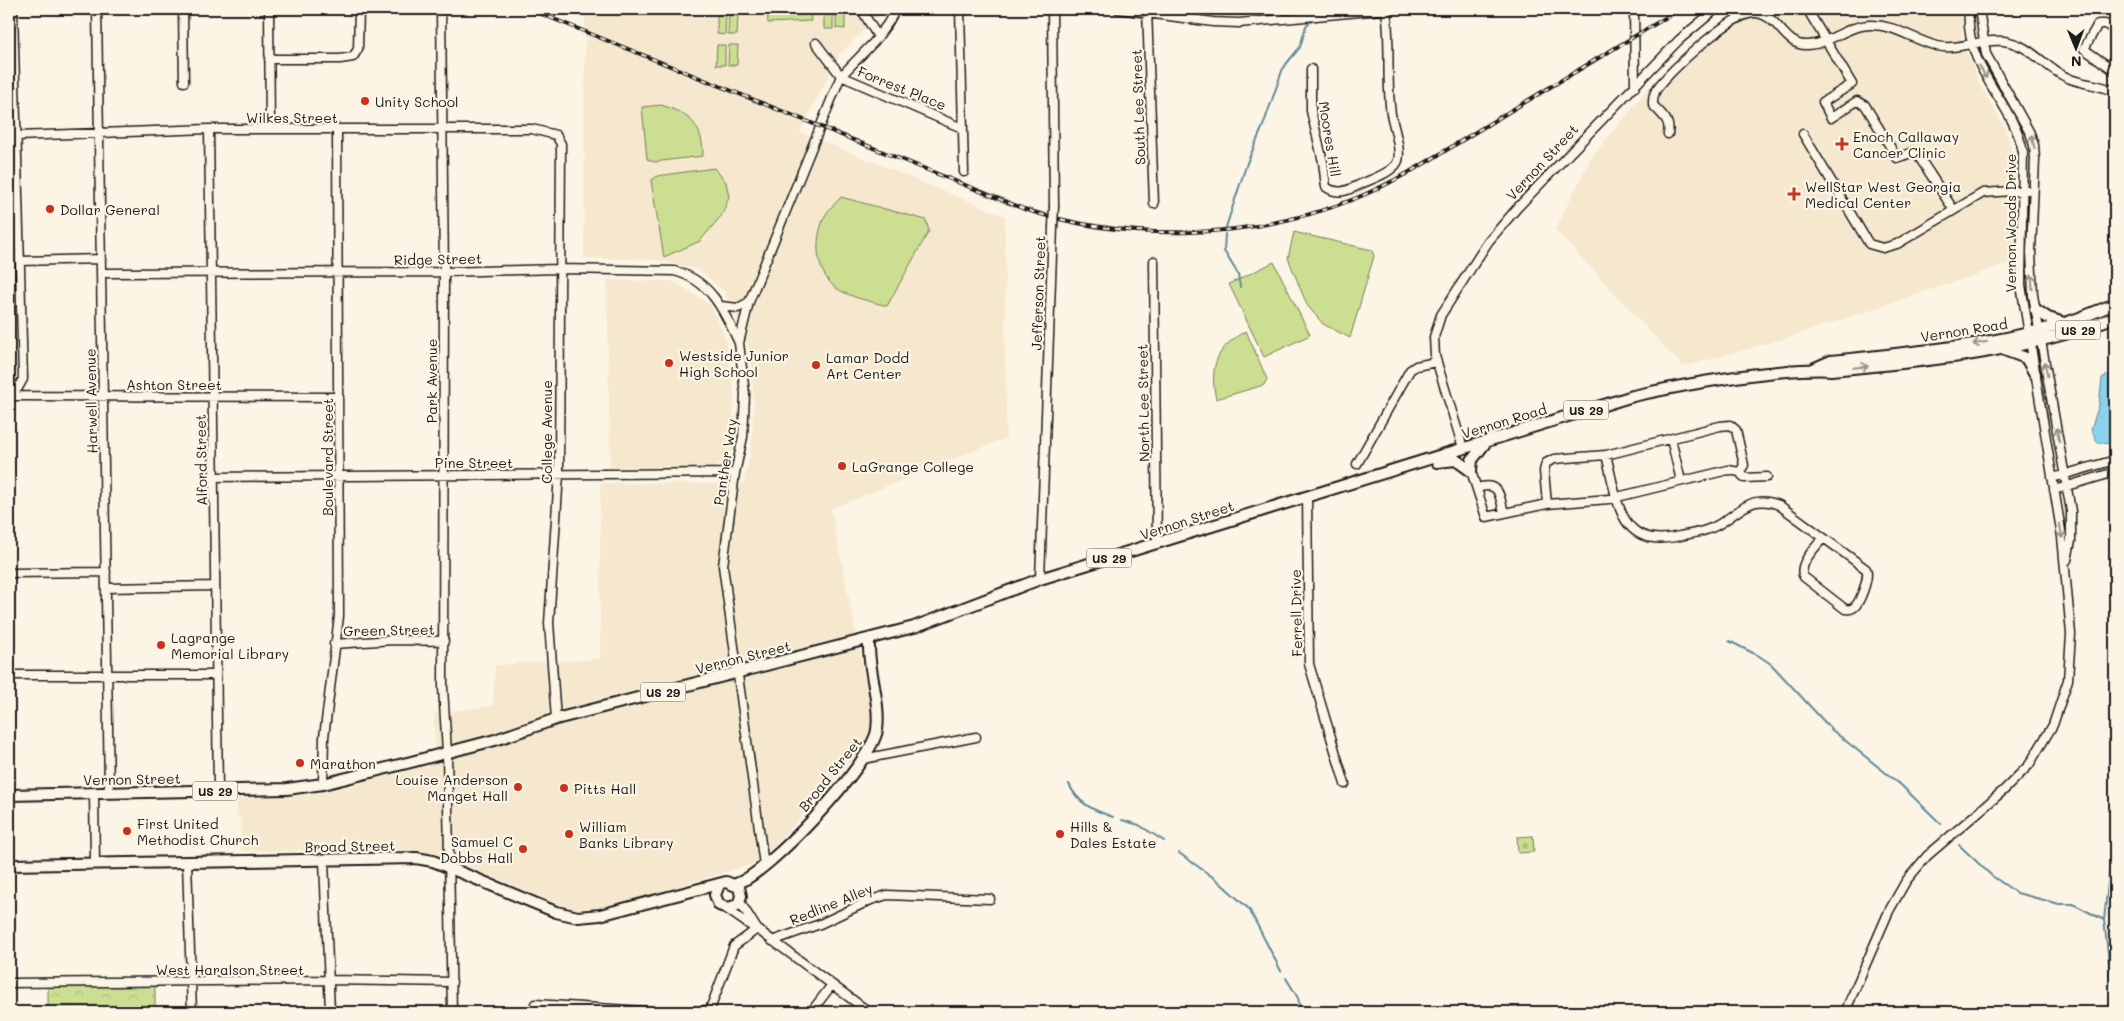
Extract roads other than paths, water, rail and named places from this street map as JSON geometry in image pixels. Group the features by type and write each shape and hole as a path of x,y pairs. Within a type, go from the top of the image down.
{"main road":[{"name":"Vernon Road","path":"1814,368 1831,361 1958,347 2028,333 2065,323 2115,304"},
{"path":"2035,309 2048,318 2065,323"},
{"name":"Vernon Road","path":"1352,482 1633,396 1719,379 1814,368 1841,370 2004,350 2036,343 2115,317"},
{"path":"2004,350 2026,358 2035,374"},
{"path":"1471,471 1472,460 1487,440"},
{"path":"1409,465 1456,460 1471,471"},
{"name":"Vernon Street","path":"9,795 292,789 323,784 494,740 556,719 914,627 1040,579 1352,482"},
{"name":"Broad Street","path":"736,884 764,866 801,830 863,759 873,742 877,723 868,654 869,639"},
{"name":"Broad Street","path":"9,866 416,858 433,861 548,910 572,916 592,916 719,885"},
{"name":"Broad Street","path":"741,899 754,874"},
{"path":"729,882 736,884 741,899 735,907 725,908 719,905 715,898 719,885 729,882"},
{"name":"Broad Street","path":"679,896 705,895 715,898"}],"street":[{"path":"9,395 18,388 23,379 17,136 12,108 13,9"},
{"name":"Harwell Avenue","path":"97,9 109,793"},
{"path":"183,9 184,82"},
{"path":"269,9 270,129"},
{"path":"269,59 340,59 352,57 358,49 358,9"},
{"name":"Park Avenue","path":"442,9 441,129 444,272 443,688 448,752 452,1012"},
{"path":"861,9 878,37"},
{"name":"Panther Way","path":"764,866 723,566 735,473 742,450 745,407 739,343 749,302 802,166 841,76 878,37 896,9"},
{"path":"960,9 964,172"},
{"name":"Jefferson Street","path":"1040,579 1054,206 1052,9"},
{"path":"1118,9 1213,22 1239,23 1390,9"},
{"path":"1279,9 1279,19"},
{"name":"Moores Hill","path":"1311,69 1311,111 1323,162 1326,187 1332,192 1343,192 1389,170 1397,163 1400,152 1391,112 1390,9"},
{"path":"1634,9 1635,87"},
{"name":"Vernon Street","path":"1463,448 1436,362 1434,343 1438,322 1483,249 1518,207 1680,40 1716,9"},
{"path":"1807,9 1852,84 1823,102 1831,118 1857,101 1865,105 1897,158 1913,152 1953,209"},
{"name":"Vernon Woods Drive","path":"1969,9 1972,43 1980,68 2020,140 2024,159 2020,261 2028,333 2036,343 2067,487 2072,529 2065,571"},
{"name":"Vernon Woods Drive","path":"1980,9 1984,41 1993,68 2030,133 2035,159 2031,266 2039,330 2036,343 2035,374 2062,537 2065,571"},
{"path":"1668,134 1670,125 1668,120 1653,105 1653,96 1657,89 1697,49 1720,30 1740,16 1760,11 1797,43 1809,45 1826,40 1849,28 1868,25 1894,28 1943,47 1984,41 2004,41 2018,44 2034,53 2069,79 2114,91 2115,82"},
{"name":"South Lee Street","path":"1147,12 1154,204"},
{"path":"2115,30 2105,24 2098,24 2084,49 2115,71"},
{"name":"Forrest Place","path":"816,44 841,76 962,128"},
{"name":"Wilkes Street","path":"17,136 209,129 532,129 556,135 561,144"},
{"name":"Alford Street","path":"209,129 218,791"},
{"name":"Boulevard Street","path":"323,784 324,737 334,644 339,616 340,475 337,130"},
{"path":"1803,134 1869,244 1878,247 1889,248 1983,193 2034,191"},
{"name":"College Avenue","path":"556,719 549,623 559,474 561,144"},
{"path":"9,190 18,190"},
{"path":"20,261 101,259"},
{"name":"North Lee Street","path":"1154,261 1157,544"},
{"name":"Ridge Street","path":"102,273 444,272 559,269 674,271 687,274 712,292 739,343"},
{"path":"721,306 738,308 749,302"},
{"path":"1357,464 1410,370 1416,366 1436,362"},
{"name":"Ashton Street","path":"9,395 339,397"},
{"path":"1547,504 1544,471 1546,463 1554,459 1606,455 1730,425 1736,430 1744,465 1740,472"},
{"path":"1671,439 1681,481"},
{"path":"1606,455 1621,512 1629,526 1642,537 1663,540 1712,528 1751,502 1761,500 1779,505 1866,569 1868,574 1856,607 1845,609 1804,578 1801,573 1802,566 1823,538"},
{"path":"2052,478 2115,460"},
{"path":"1471,471 1486,517 1547,504 1584,502 1617,497 1728,470 1740,472 1744,478 1767,477"},
{"path":"2054,490 2115,472"},
{"name":"Pine Street","path":"213,477 735,473"},
{"path":"1477,488 1487,485 1494,486 1498,491 1504,513"},
{"name":"Ferrell Drive","path":"1307,496 1309,664 1345,784"},
{"path":"1845,1012 1889,911 1906,881 1935,848 2013,782 2029,765 2048,735 2062,703 2070,669 2071,634 2065,571"},
{"path":"9,573 106,572"},
{"path":"106,588 214,586"},
{"name":"Green Street","path":"334,644 393,640 444,641"},
{"path":"9,674 215,676"},
{"path":"863,759 976,737"},
{"path":"94,793 95,863"},
{"path":"324,860 330,1012"},
{"path":"187,862 192,1012"},
{"name":"Redline Alley","path":"772,941 820,924 871,900 887,895 990,899"},
{"path":"741,899 755,928"},
{"path":"725,908 869,1012"},
{"path":"682,1012 709,1011 734,946 755,928"},
{"name":"West Haralson Street","path":"9,983 328,980 452,982"},
{"path":"811,1012 832,986"},
{"path":"535,1004 660,1012"}],"water":[{"path":"2107,375 2115,375 2115,444 2098,443 2091,430 2099,404 2102,378"}],"waterway":[{"path":"1318,12 1321,9"},
{"path":"1226,227 1247,163 1263,126 1283,68 1300,47 1306,26 1310,21"},
{"path":"2109,201 2115,215"},
{"path":"1225,234 1224,251 1238,274 1240,287"},
{"path":"2115,482 2115,502"},
{"path":"1729,641 1771,664 1832,730 1901,785 1941,824"},
{"path":"1069,784 1077,797 1087,805 1113,817"},
{"path":"2115,819 2104,920 2115,1012"},
{"path":"1122,820 1139,825 1164,841"},
{"path":"1959,845 1992,876 2017,893 2059,904 2073,904 2104,920"},
{"path":"1179,853 1217,880 1249,909 1281,971"},
{"path":"1286,978 1298,998 1301,1012"}],"railway":[{"path":"529,9 1024,209 1064,220 1105,228 1147,232 1190,232 1274,223 1315,213 1354,199 1373,191 1429,160 1680,9"}],"place":[{"name":"Unity School","path":"365,101"},
{"name":"Enoch Callaway Cancer Clinic","path":"1842,144"},
{"name":"WellStar West Georgia Medical Center","path":"1794,194"},
{"name":"Dollar General","path":"50,209"},
{"name":"Westside Junior High School","path":"669,363"},
{"name":"Lamar Dodd Art Center","path":"816,365"},
{"name":"LaGrange College","path":"842,466"},
{"name":"Lagrange Memorial Library","path":"161,645"},
{"name":"Marathon","path":"300,763"},
{"name":"Louise Anderson Manget Hall","path":"518,787"},
{"name":"Pitts Hall","path":"564,788"},
{"name":"First United Methodist Church","path":"127,831"},
{"name":"William Banks Library","path":"569,834"},
{"name":"Hills & Dales Estate","path":"1060,834"},
{"name":"Samuel C Dobbs Hall","path":"523,849"}]}
